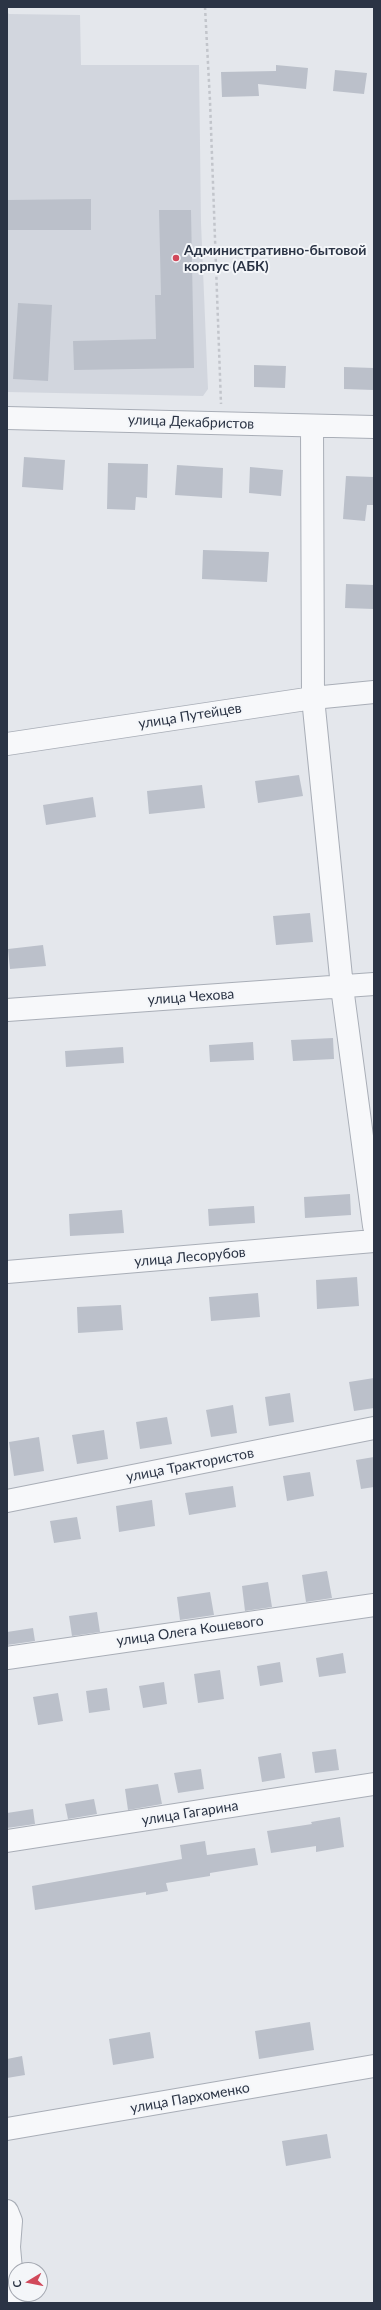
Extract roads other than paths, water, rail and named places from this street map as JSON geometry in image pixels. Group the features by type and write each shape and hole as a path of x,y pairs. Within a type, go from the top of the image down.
{"street":[{"name":"улица Декабристов","path":"7,418 221,422 374,427"},
{"path":"312,426 313,698 342,987 374,1226"},
{"name":"улица Путейцев","path":"7,744 313,698 374,692"},
{"name":"улица Чехова","path":"7,1010 374,984"},
{"name":"улица Лесорубов","path":"7,1272 374,1241"},
{"name":"улица Трактористов","path":"7,1501 374,1428"},
{"name":"улица Олега Кошевого","path":"7,1658 374,1605"},
{"name":"улица Гагарина","path":"7,1841 374,1784"},
{"name":"улица Пархоменко","path":"7,2129 374,2066"},
{"path":"7,2211 11,2221 9,2247 14,2303"}],"place":[{"name":"Административно-бытовой корпус (АБК)","path":"176,258"}]}
